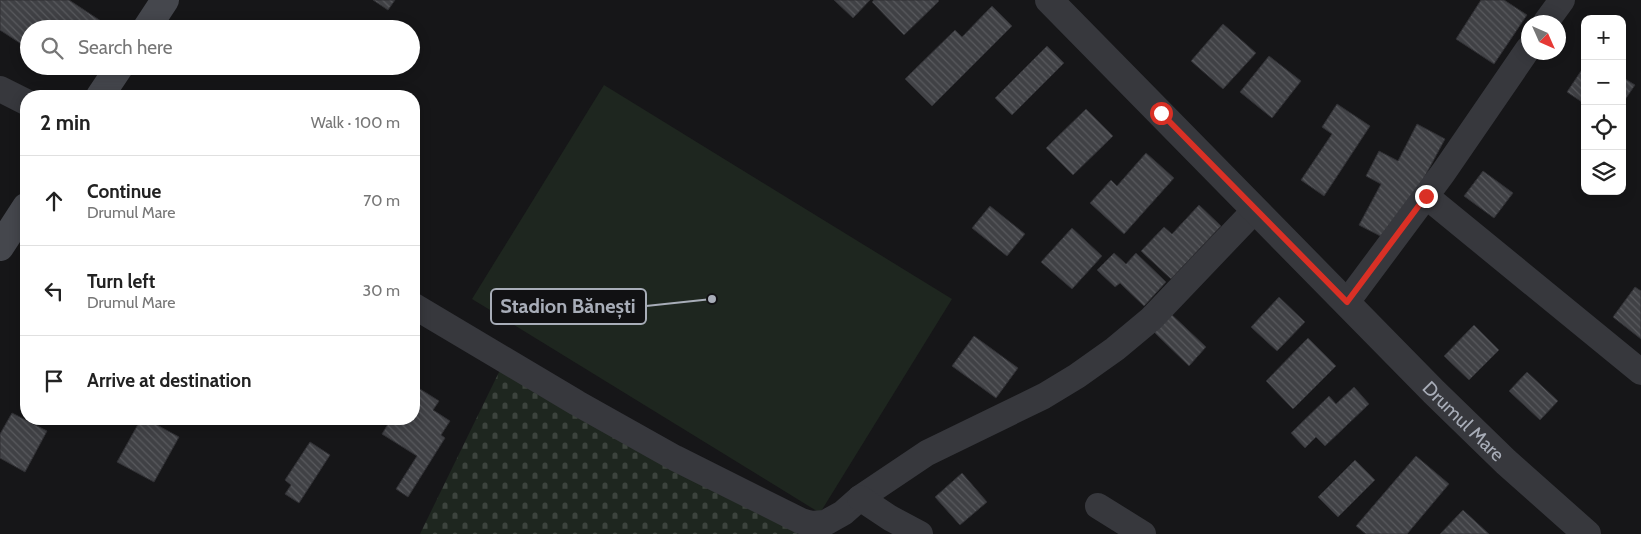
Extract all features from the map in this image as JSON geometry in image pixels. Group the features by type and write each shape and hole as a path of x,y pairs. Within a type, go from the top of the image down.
{"main road":[{"path":"152,20 165,0"},
{"path":"104,90 114,75"},
{"path":"0,246 20,216"}],"street":[{"name":"Drumul Mare","path":"1049,0 1506,462 1587,534"},
{"path":"1551,15 1562,0"},
{"path":"1347,302 1426,196 1521,58"},
{"path":"0,89 20,99"},
{"path":"1426,196 1641,372"},
{"path":"420,310 585,408 675,458 801,521 811,524 825,523 843,513 860,498 927,453 1044,396 1077,376 1115,349 1151,319 1255,210"},
{"path":"860,498 890,518 920,534"},
{"path":"1098,506 1143,534"}],"green space":[{"path":"604,85 952,299 820,513 472,299"},
{"path":"502,366 811,534 420,534"}],"building":[{"path":"0,0 69,0 99,20 20,20 20,43 0,30"},
{"path":"373,0 395,0 388,10"},
{"path":"834,0 870,0 853,18"},
{"path":"874,0 939,1 904,35 872,2"},
{"path":"1481,0 1504,0 1527,15 1521,15 1521,24 1494,64 1456,39"},
{"path":"992,6 1012,26 932,106 905,79 955,30 962,37"},
{"path":"1223,24 1256,53 1223,89 1191,61"},
{"path":"1047,46 1064,63 1012,115 995,98"},
{"path":"1269,56 1301,81 1272,118 1240,92"},
{"path":"1581,71 1581,101 1567,92"},
{"path":"1626,79 1635,85 1626,98"},
{"path":"1337,104 1370,126 1324,196 1301,180 1332,134 1322,127"},
{"path":"1086,109 1113,136 1073,175 1046,148"},
{"path":"1417,124 1445,139 1390,241 1359,225 1381,184 1366,176 1379,151 1398,161"},
{"path":"1146,153 1174,178 1124,234 1090,203 1111,180 1117,186"},
{"path":"1483,171 1513,193 1494,218 1464,196"},
{"path":"1199,205 1221,226 1171,279 1141,251 1164,227 1172,234"},
{"path":"990,206 1025,234 1007,256 972,228"},
{"path":"1072,228 1102,256 1072,289 1041,262"},
{"path":"1114,253 1126,264 1136,253 1166,282 1144,306 1120,283 1115,287 1097,270"},
{"path":"1635,287 1641,291 1641,339 1613,317"},
{"path":"1279,297 1305,322 1277,351 1251,327"},
{"path":"1170,313 1206,347 1189,366 1153,331"},
{"path":"1474,325 1499,350 1469,380 1444,356"},
{"path":"974,336 1018,368 996,398 952,366"},
{"path":"1308,338 1336,366 1293,409 1266,381"},
{"path":"1527,372 1558,401 1540,420 1509,391"},
{"path":"1354,387 1369,404 1325,446 1316,437 1305,448 1291,433 1329,396 1336,404"},
{"path":"420,389 439,401 433,410 450,421 441,435 445,438 408,497 396,489 417,456 382,434 387,425 420,425"},
{"path":"12,413 20,417 20,425 35,425 47,431 25,472 0,458 0,434"},
{"path":"138,425 157,425 179,437 154,482 117,462"},
{"path":"310,442 330,455 299,503 285,494 291,485 285,480"},
{"path":"1416,456 1449,484 1407,534 1366,534 1356,526"},
{"path":"1355,460 1375,480 1338,517 1318,497"},
{"path":"962,473 987,502 960,525 935,497"},
{"path":"1463,510 1489,534 1440,534"}],"place":[{"name":"Stadion Bănești","path":"712,299"}],"route":[{"path":"1161,113 1347,302 1426,196"}]}
